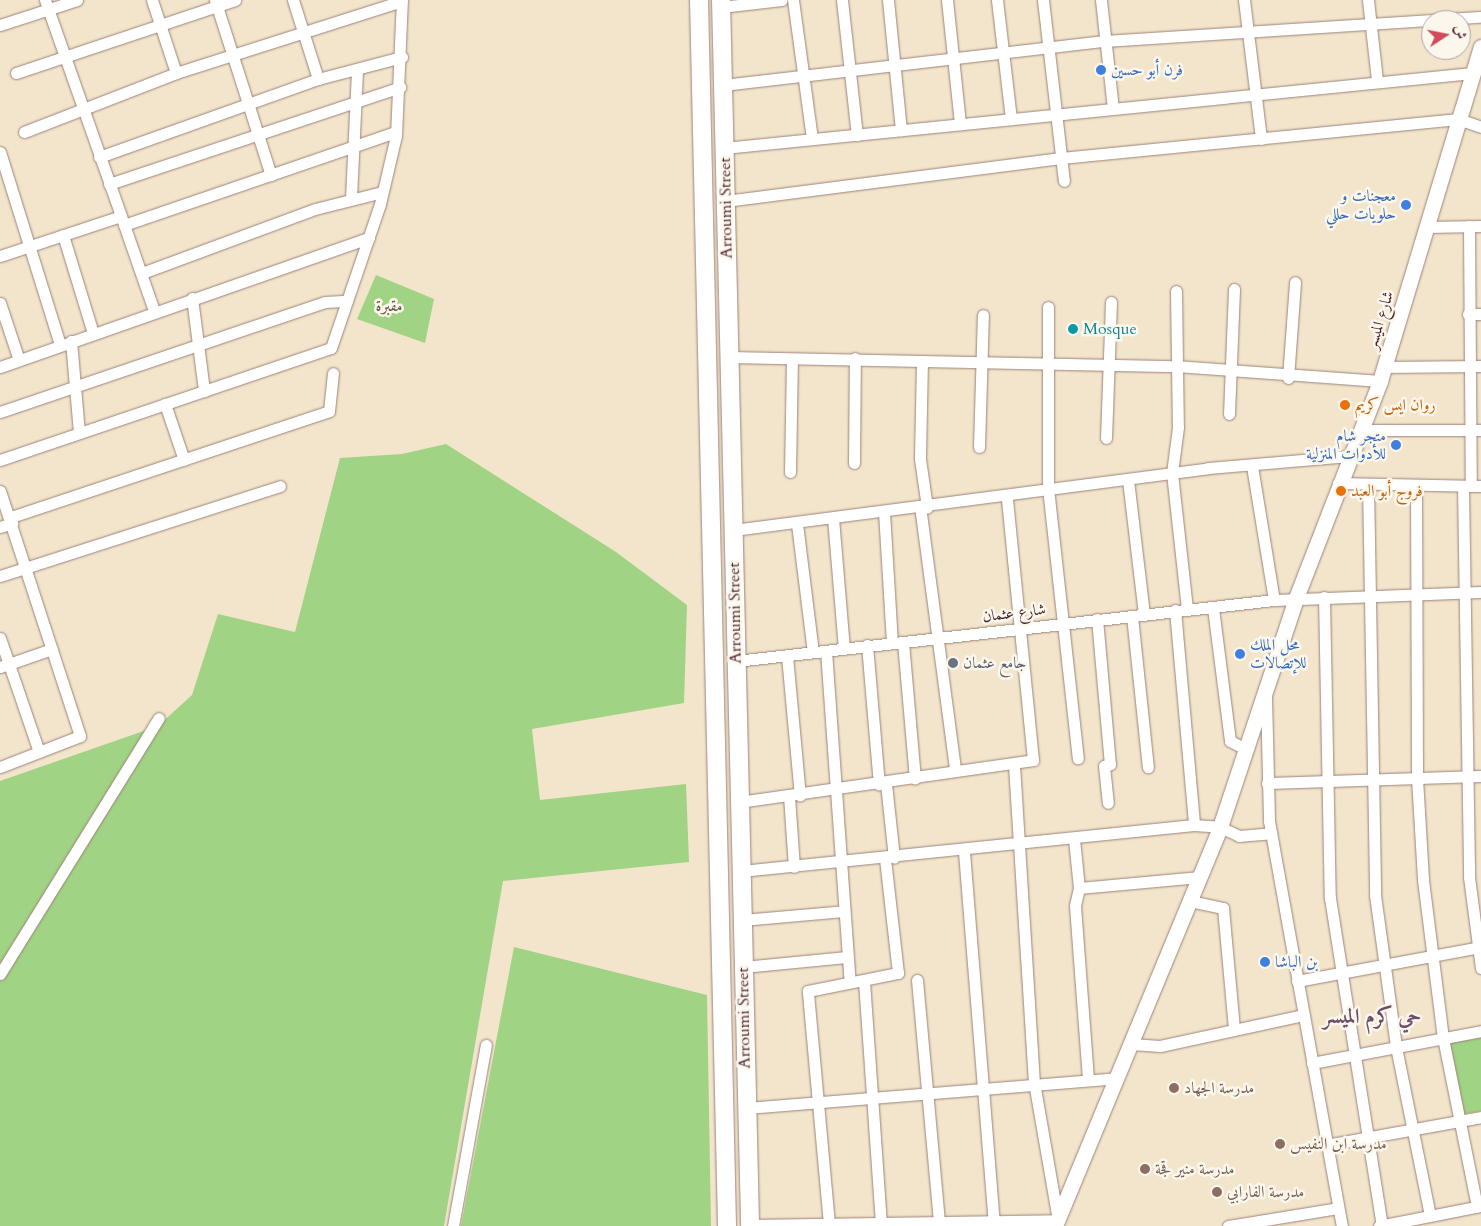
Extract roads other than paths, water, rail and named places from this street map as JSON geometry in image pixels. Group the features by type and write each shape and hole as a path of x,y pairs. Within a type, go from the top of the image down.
{"main road":[{"name":"Arroumi Street","path":"698,0 727,1226"},
{"name":"Arroumi Street","path":"721,3 750,1226"},
{"name":"شارع الميسر","path":"1056,1223 1220,827 1296,598 1338,483 1382,374 1458,119 1478,60"}],"street":[{"path":"0,25 46,5 77,0"},
{"path":"152,0 176,73"},
{"path":"16,73 62,56 160,26 216,3 235,0"},
{"path":"293,0 318,79"},
{"path":"721,3 782,0"},
{"path":"792,0 812,139"},
{"path":"842,0 857,134"},
{"path":"888,0 902,130"},
{"path":"948,0 960,124"},
{"path":"997,0 1011,118"},
{"path":"1043,0 1064,181"},
{"path":"1101,0 1113,108"},
{"path":"1244,0 1261,139"},
{"path":"1368,0 1377,80"},
{"path":"0,460 325,352 331,348 369,238 396,132 402,57 402,1 176,73 24,132"},
{"path":"216,3 231,55 271,175"},
{"path":"46,5 80,110 123,221 154,311"},
{"path":"723,85 1106,41 1481,17"},
{"path":"98,157 318,79 402,57"},
{"path":"724,148 1113,108 1256,96 1377,80 1478,60"},
{"path":"351,198 356,69"},
{"path":"109,184 257,131 400,88"},
{"path":"726,201 1061,158 1458,119 1481,127"},
{"path":"0,256 64,235 123,221 271,175 396,132"},
{"path":"0,152 65,343 74,387 79,433"},
{"path":"142,273 351,198 382,192"},
{"path":"1469,226 1468,366 1475,430 1464,592 1469,776 1469,877 1481,968"},
{"path":"1426,227 1481,226"},
{"path":"64,235 94,333"},
{"path":"0,367 154,311 369,238"},
{"path":"1288,378 1295,282"},
{"path":"1229,414 1234,289"},
{"path":"1176,291 1178,427 1172,473 1194,825"},
{"path":"192,298 204,391"},
{"path":"0,412 325,302 347,301"},
{"path":"1106,438 1110,302"},
{"path":"0,303 18,360"},
{"path":"1048,307 1046,364 1048,488 1078,758"},
{"path":"1468,314 1481,314"},
{"path":"979,447 983,315"},
{"path":"729,357 792,360 855,358 1109,366 1176,366 1288,378 1382,374 1481,366"},
{"path":"854,462 855,358"},
{"path":"790,472 792,360"},
{"path":"922,361 920,459 923,506 937,638 955,770"},
{"path":"0,526 11,520 329,411 333,373"},
{"path":"165,404 184,460"},
{"path":"1360,430 1475,430"},
{"path":"733,530 797,524 923,506 1007,498 1048,488 1128,480 1172,473 1350,456"},
{"path":"1252,466 1274,600"},
{"path":"1128,480 1148,767"},
{"path":"1338,483 1472,486"},
{"path":"1368,484 1375,895 1383,965 1396,1047 1430,1216"},
{"path":"1324,597 1325,781 1330,898 1381,1226 1401,1224 1430,1216 1479,1207 1443,1038 1431,956 1417,778 1416,485"},
{"path":"0,576 280,486"},
{"path":"0,491 80,736 0,767"},
{"path":"740,802 882,784 955,770 1014,764 1032,760 1018,630 1007,498"},
{"path":"884,512 914,778"},
{"path":"833,518 844,649"},
{"path":"797,524 813,652"},
{"name":"شارع عثمان","path":"736,661 1274,600 1416,592 1481,592"},
{"path":"1214,608 1230,741 1246,749"},
{"path":"1097,619 1110,764 1104,766 1108,803"},
{"path":"0,638 4,666 39,752"},
{"path":"829,1224 816,1102 808,991 898,973 890,858 867,645"},
{"path":"4,666 52,649"},
{"path":"826,650 838,790 844,911 850,982"},
{"path":"787,656 794,795 794,867"},
{"path":"1266,690 1271,833 1342,1226"},
{"path":"0,974 160,718"},
{"path":"750,1226 994,1221 1056,1223 1034,1083 1014,764"},
{"path":"1268,783 1481,776"},
{"path":"741,872 964,852 1194,825 1220,827 1239,836 1271,833"},
{"path":"1074,838 1079,888 1075,906 1088,1078"},
{"path":"964,852 981,1088 994,1221"},
{"path":"1079,888 1200,877"},
{"path":"1190,901 1223,908 1234,1030"},
{"path":"742,920 844,911"},
{"path":"1297,981 1479,947"},
{"path":"743,967 847,957"},
{"path":"917,980 939,1222"},
{"path":"864,981 882,1223"},
{"path":"1131,1044 1160,1046 1303,1015"},
{"path":"1312,1063 1481,1031"},
{"path":"453,1226 486,1045"},
{"path":"746,1108 1088,1078 1117,1078"},
{"path":"1326,1145 1481,1117"},
{"path":"1228,1226 1338,1208"}],"place":[{"name":"فرن أبو حسين","path":"1101,70"},
{"name":"معجنات و حلويات حللي","path":"1406,205"},
{"name":"Mosque","path":"1073,329"},
{"name":"روان ايس كريم","path":"1345,405"},
{"name":"متجر شام للأدوات المنزلية","path":"1396,445"},
{"name":"فروج أبو العبد","path":"1341,491"},
{"name":"محل الملك للإتصالات","path":"1240,654"},
{"name":"جامع عثمان","path":"953,663"},
{"name":"بن الباشا","path":"1265,962"},
{"name":"مدرسة الجهاد","path":"1174,1088"},
{"name":"مدرسة ابن النفيس","path":"1280,1144"},
{"name":"مدرسة منير قجة","path":"1145,1169"},
{"name":"مدرسة الفارابي","path":"1217,1192"}],"district":[{"name":"حي كرم الميسر","path":"1372,1017"}],"park label":[{"name":"مقبرة","path":"389,306"}]}
